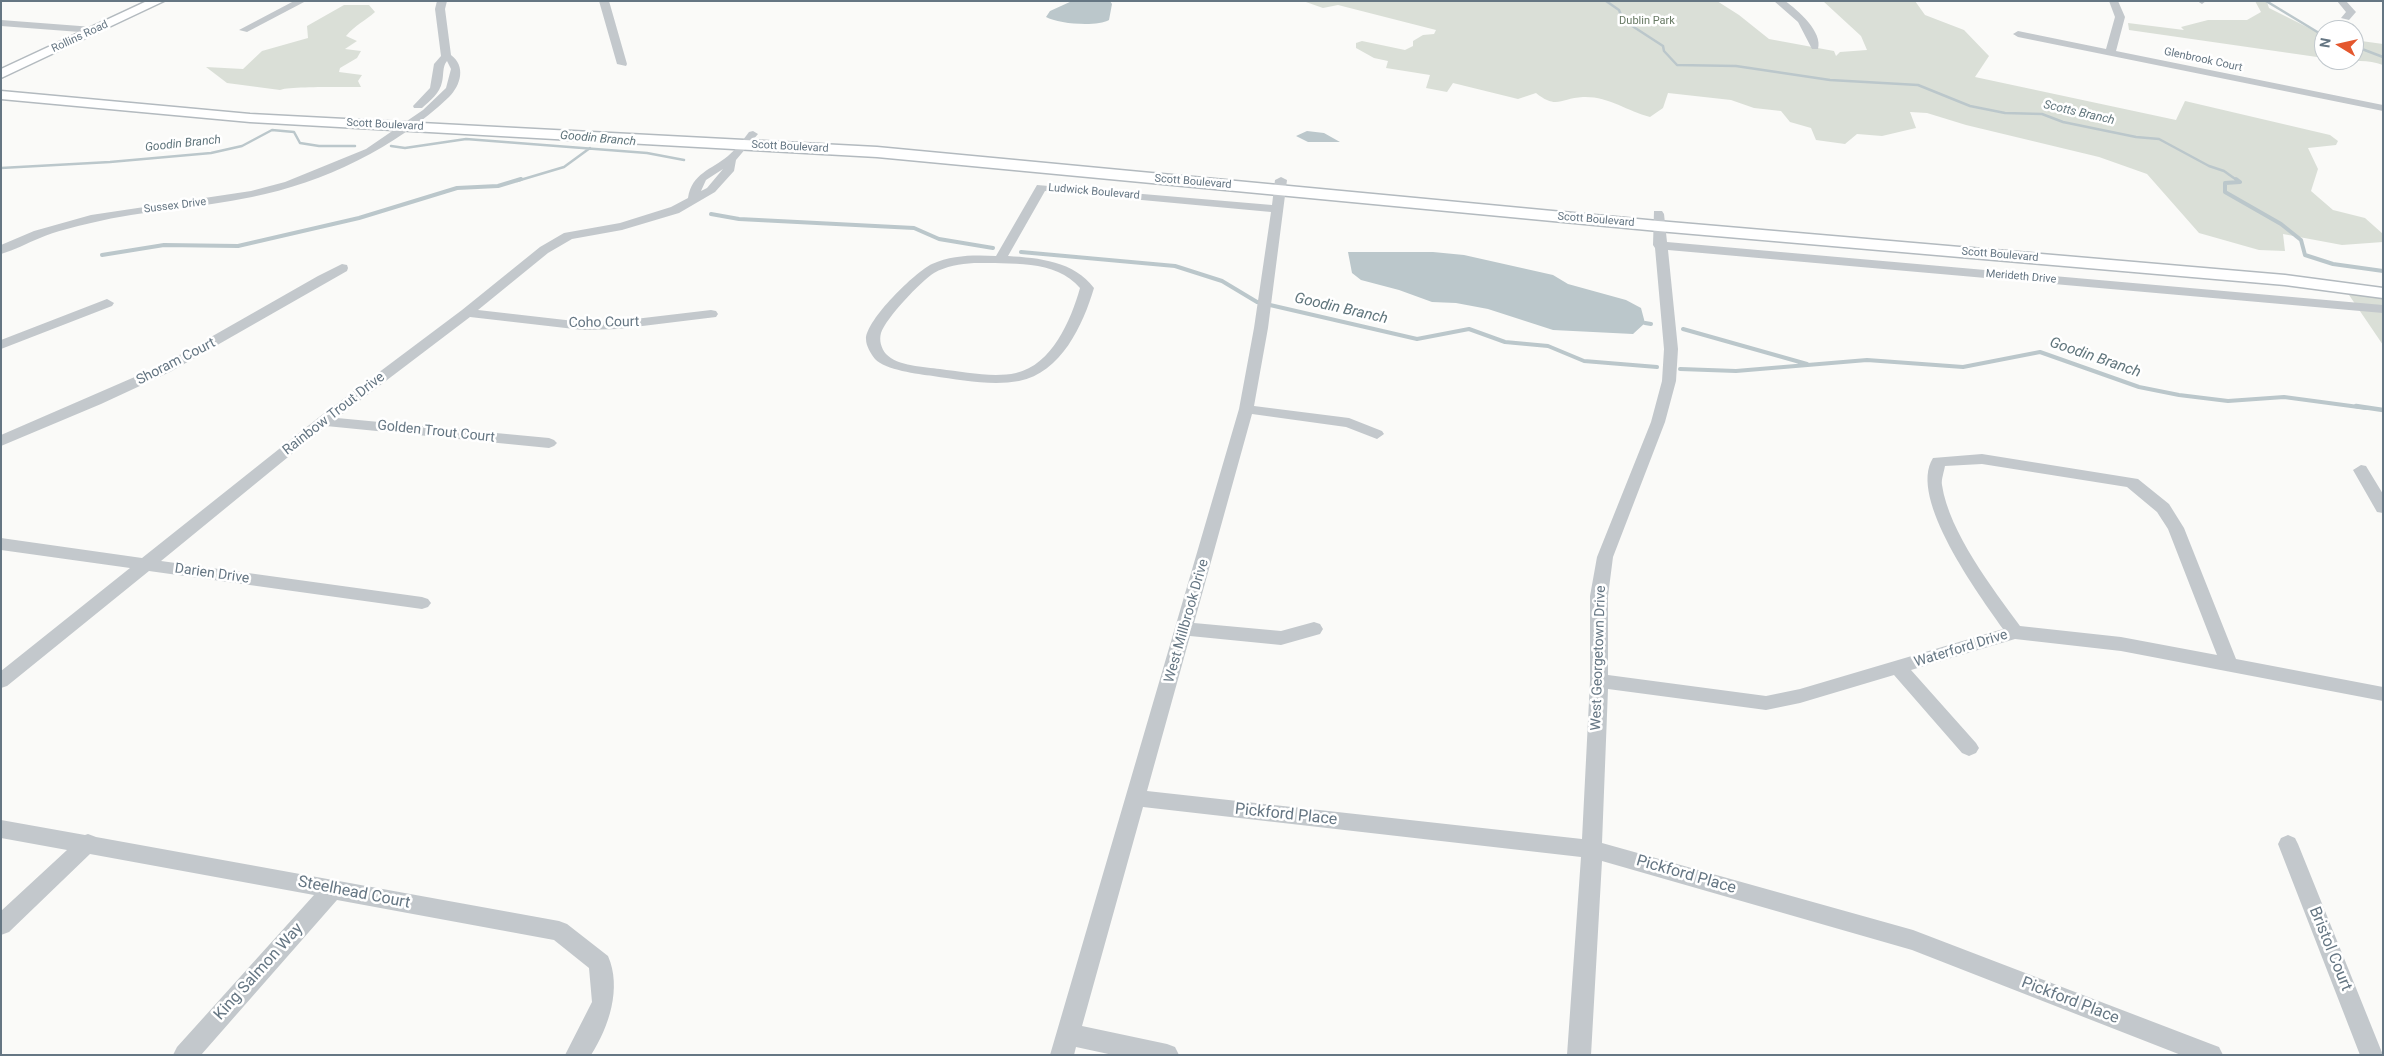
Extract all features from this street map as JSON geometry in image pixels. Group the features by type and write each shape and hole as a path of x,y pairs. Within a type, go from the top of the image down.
{"main road":[{"name":"Rollins Road","path":"1,74 158,1"},
{"name":"Scott Boulevard","path":"1,87 404,122"},
{"name":"Scott Boulevard","path":"1,94 250,118 404,122 749,139 877,152 1280,185 1658,220 2286,280 2383,293"},
{"name":"Scott Boulevard","path":"1658,220 2229,263 2383,281"}],"street":[{"path":"244,30 302,1"},
{"path":"404,122 432,94 440,78 439,64 446,56 440,9 442,1"},
{"path":"604,1 622,64"},
{"path":"1778,1 1790,8 1805,22 1815,47"},
{"path":"2110,53 2120,18 2113,1"},
{"path":"2341,1 2351,12 2346,18"},
{"path":"1,23 93,30"},
{"name":"Glenbrook Court","path":"2018,34 2383,108"},
{"name":"Sussex Drive","path":"1,250 38,234 91,220 252,194 289,184 370,151 404,122 441,101 451,89 456,69 453,61 446,56"},
{"name":"Rainbow Trout Drive","path":"1,681 323,421 466,313 544,250 568,236 655,218 676,210 711,190 728,171 731,159 749,139"},
{"name":"West Millbrook Drive","path":"1065,1044 1137,798 1246,409 1264,303 1280,185"},
{"name":"Ludwick Boulevard","path":"999,261 1041,187 1277,209"},
{"name":"West Georgetown Drive","path":"1579,1055 1592,849 1599,681 1599,596 1606,557 1658,422 1669,381 1671,349 1658,220"},
{"name":"Merideth Drive","path":"1660,245 2383,309"},
{"path":"954,261 999,261 1042,264 1076,275 1087,288 1082,307 1058,349 1041,366 1018,377 993,378 904,367 883,359 876,350 873,338 880,324 924,272 954,261"},
{"name":"Shoram Court","path":"1,441 119,390 186,358 245,325 309,285 342,268"},
{"path":"1,345 107,304"},
{"name":"Coho Court","path":"466,313 583,326 618,325 711,314"},
{"path":"1246,409 1349,423 1376,434"},
{"name":"Golden Trout Court","path":"323,421 549,443"},
{"path":"2015,632 1970,570 1941,510 1934,484 1938,462 1982,459 2132,483 2163,508 2176,528 2229,664"},
{"path":"2361,470 2383,508"},
{"name":"Darien Drive","path":"1,544 422,603"},
{"path":"1185,629 1281,638 1314,629"},
{"name":"Waterford Drive","path":"1599,681 1766,702 1800,696 2015,632 2121,644 2383,694"},
{"path":"1898,668 1969,748"},
{"name":"Pickford Place","path":"1137,798 1592,849 1913,940 2211,1055"},
{"name":"Steelhead Court","path":"1,829 88,843 558,931 600,963 603,1002 585,1043 577,1055"},
{"path":"1,925 88,843"},
{"name":"Bristol Court","path":"2288,844 2372,1055"},
{"name":"King Salmon Way","path":"185,1055 333,889"},
{"path":"1065,1044 1167,1055"}],"green space":[{"name":"Dublin Park","path":"1303,1 1717,1 1739,15 1769,39 1834,51 1836,56 1840,52 1867,50 1861,36 1823,1 1915,1 1925,15 1964,30 1989,56 1975,77 2176,120 2185,101 2330,135 2338,141 2336,145 2308,148 2318,169 2311,191 2333,210 2365,218 2383,234 2383,242 2342,245 2283,234 2285,251 2259,250 2199,233 2147,174 2099,157 1966,125 1927,113 1910,112 1916,128 1882,136 1857,134 1845,144 1816,140 1811,128 1790,122 1781,111 1754,108 1731,100 1668,93 1663,108 1650,117 1609,101 1592,97 1554,102 1536,93 1518,99 1453,83 1447,92 1426,88 1430,75 1386,68 1388,61 1374,58 1356,48 1356,43 1362,41 1405,50 1413,46 1413,41 1423,35 1434,34 1436,30 1338,5 1323,8"},
{"path":"2255,1 2270,1 2267,2 2269,8 2314,30 2314,57 2129,30 2128,23 2184,30 2181,27 2208,20 2247,20 2261,12"},
{"path":"344,5 369,5 375,12 346,36 357,41 345,49 361,51 357,58 340,68 339,72 362,75 358,81 361,87 305,87 280,90 227,83 206,67 243,69 262,51 308,38 307,26"},
{"path":"2364,41 2383,44 2383,65 2364,61"},
{"path":"2347,292 2383,297 2383,345"}],"shaded area":[{"path":"1072,1 1110,1 1112,4 1109,20 1078,24 1046,17 1050,11"},
{"path":"1307,131 1324,133 1340,142 1308,142 1296,136"},
{"path":"1348,252 1433,252 1464,255 1553,275 1568,284 1626,300 1641,308 1645,323 1633,334 1553,330 1488,309 1456,303 1432,302 1399,290 1361,280 1352,273"}],"waterway":[{"name":"Scotts Branch","path":"1606,1 1619,10 1623,20 1663,46 1664,51 1677,65 1736,66 1830,80 1918,85 1970,106 2005,113 2042,114 2063,122 2136,137 2159,139 2209,166 2224,171 2238,181"},
{"path":"2266,1 2314,30"},
{"path":"2364,50 2383,57"},
{"name":"Goodin Branch","path":"1,168 110,162 211,153 242,146 272,130 294,132 300,143 319,146 355,146"},
{"name":"Goodin Branch","path":"391,146 405,148 466,139 589,149"},
{"path":"517,181 564,167 589,149"},
{"name":"Goodin Branch","path":"589,149 647,153 684,160"},
{"path":"102,255 164,245 238,246 359,218 457,188 498,186 521,179"},
{"name":"Scotts Branch","path":"2236,179 2240,182 2225,183 2225,192 2281,224 2301,240 2305,255 2333,264 2383,271"},
{"name":"Goodin Branch","path":"711,214 739,219 914,228 939,239 993,248"},
{"name":"Goodin Branch","path":"1021,252 1175,266 1222,281 1257,302 1417,339 1469,329 1505,342 1548,346 1584,361 1657,367"},
{"path":"1645,323 1651,324"},
{"path":"1683,329 1807,364"},
{"name":"Goodin Branch","path":"1680,369 1736,371 1867,360 1963,367 2040,352 2139,387 2179,395 2228,401 2284,397 2366,408"},
{"name":"Goodin Branch","path":"2356,406 2383,410"}]}
